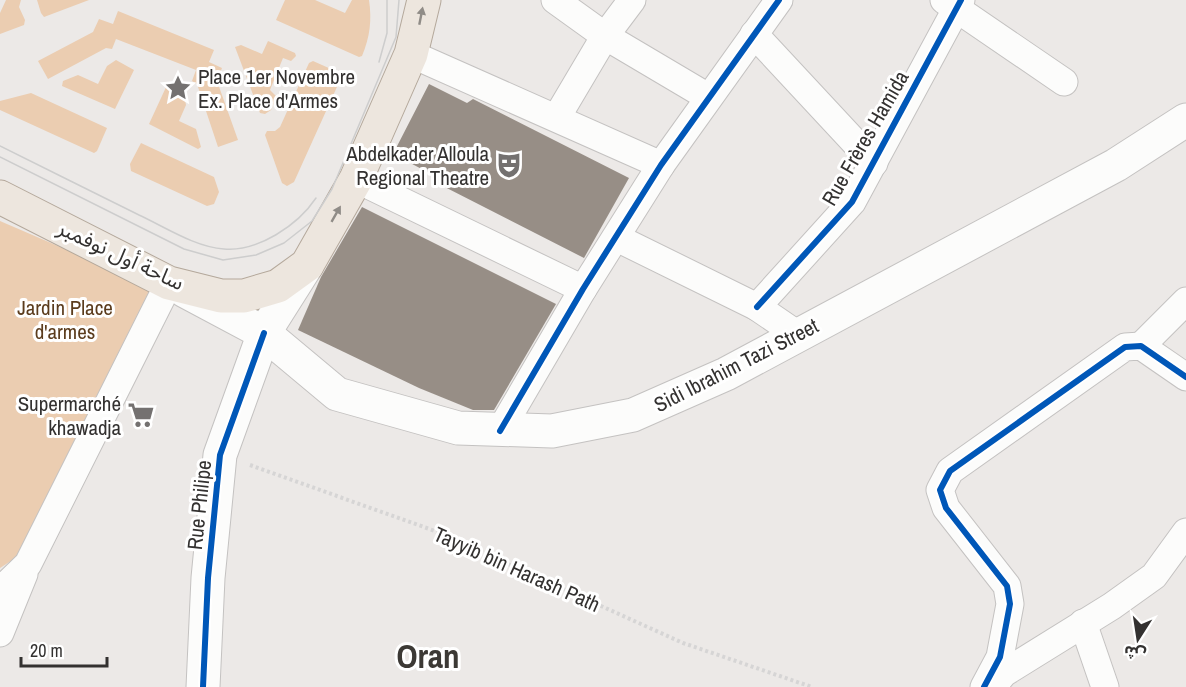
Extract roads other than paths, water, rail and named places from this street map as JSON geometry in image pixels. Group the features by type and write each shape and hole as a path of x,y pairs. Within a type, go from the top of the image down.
{"main road":[{"name":"ساحة أول نوفمبر","path":"0,197 170,283 221,296 244,296 278,286 307,265 356,179 411,54 424,0"},
{"name":"Sidi Ibrahim Tazi Street","path":"170,283 264,333 337,394 458,428 552,431 633,415 726,374 1116,165 1186,120"},
{"name":"Rue Philipe","path":"203,687 208,578 220,454 264,333 307,265"}],"street":[{"path":"555,0 605,36 708,97"},
{"path":"556,117 605,36 632,0"},
{"path":"500,431 583,289 661,165 779,0"},
{"path":"953,3 1064,82"},
{"name":"Rue Frères Hamida","path":"757,307 852,202 874,163 953,3"},
{"path":"754,34 874,163"},
{"path":"411,54 661,165"},
{"path":"356,179 583,289"},
{"path":"617,238 757,307 798,336"},
{"path":"0,633 28,564 170,283"},
{"path":"1141,346 1186,301"},
{"path":"984,687 1000,657 1010,604 1007,586 946,508 940,490 950,471 1125,347 1141,346 1186,376"},
{"path":"992,687 1004,673 1154,576 1186,532"},
{"path":"0,591 28,564"},
{"path":"1083,623 1105,687"}],"tram line":[{"path":"379,62 387,33 387,0"},
{"path":"0,157 184,249 223,260 256,255 284,243 312,221 332,189 396,37 399,0"},
{"path":"0,146 180,236 202,245 224,249 250,246 276,235 299,218 316,198"}],"place":[{"name":"Place 1er Novembre Ex. Place d'Armes","path":"178,88"},
{"name":"Abdelkader Alloula Regional Theatre","path":"509,165"},
{"name":"Supermarché khawadja","path":"141,415"}],"district":[{"name":"Oran","path":"428,656"}],"park label":[{"name":"Jardin Place d'armes","path":"65,319"}]}
